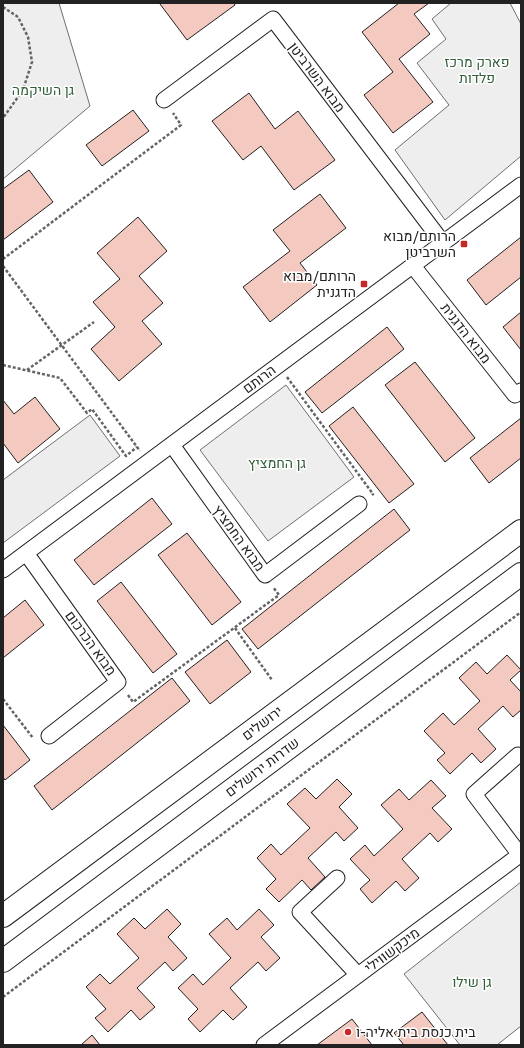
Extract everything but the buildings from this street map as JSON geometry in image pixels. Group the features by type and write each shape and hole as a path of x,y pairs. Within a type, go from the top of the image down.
{"main road":[{"name":"ירושלים","path":"3,916 521,531"},
{"name":"שדרות ירושלים","path":"3,960 521,574"}],"street":[{"name":"מבוא השרביטן","path":"164,100 273,19 442,243"},
{"name":"הרותם","path":"3,570 519,186"},
{"name":"מבוא הדגנית","path":"413,266 515,396 521,391"},
{"name":"מבוא החמציץ","path":"172,445 265,575 359,504"},
{"name":"מבוא הכרכום","path":"26,553 118,682 49,736"},
{"path":"518,754 474,794 521,855"},
{"name":"מיכקשווילי","path":"264,1045 521,855"},
{"path":"338,878 300,912 358,975"}],"path":[{"path":"3,7 18,17 28,37 32,62 23,90 3,118"},
{"path":"3,259 181,124 164,100"},
{"path":"3,266 148,462"},
{"path":"26,370 94,322"},
{"path":"3,366 60,378 88,413 92,409 126,456 138,447"},
{"path":"278,366 373,494 359,504"},
{"path":"118,682 133,702 235,628 279,595 265,575"},
{"path":"3,997 521,612"},
{"path":"235,628 272,680"},
{"path":"3,700 38,745 49,736"}],"green space":[{"name":"גן השיקמה","path":"3,3 59,3 90,106 3,179"},
{"name":"פארק מרכז פלדות","path":"451,3 510,3 521,24 521,156 445,220 395,150 449,105 417,63 446,39 432,19"},
{"name":"גן החמציץ","path":"286,385 354,477 268,541 200,450"},
{"name":"גן שילו","path":"521,882 521,1026 497,1045 460,1045 404,974"}],"shaded area":[{"path":"90,415 120,456 3,543 3,480"}],"place":[{"name":"הרותם/מבוא השרביטן","path":"464,244"},
{"name":"הרותם/מבוא הדגנית","path":"364,284"},
{"name":"בית כנסת בית אליה-ו","path":"348,1032"}]}
